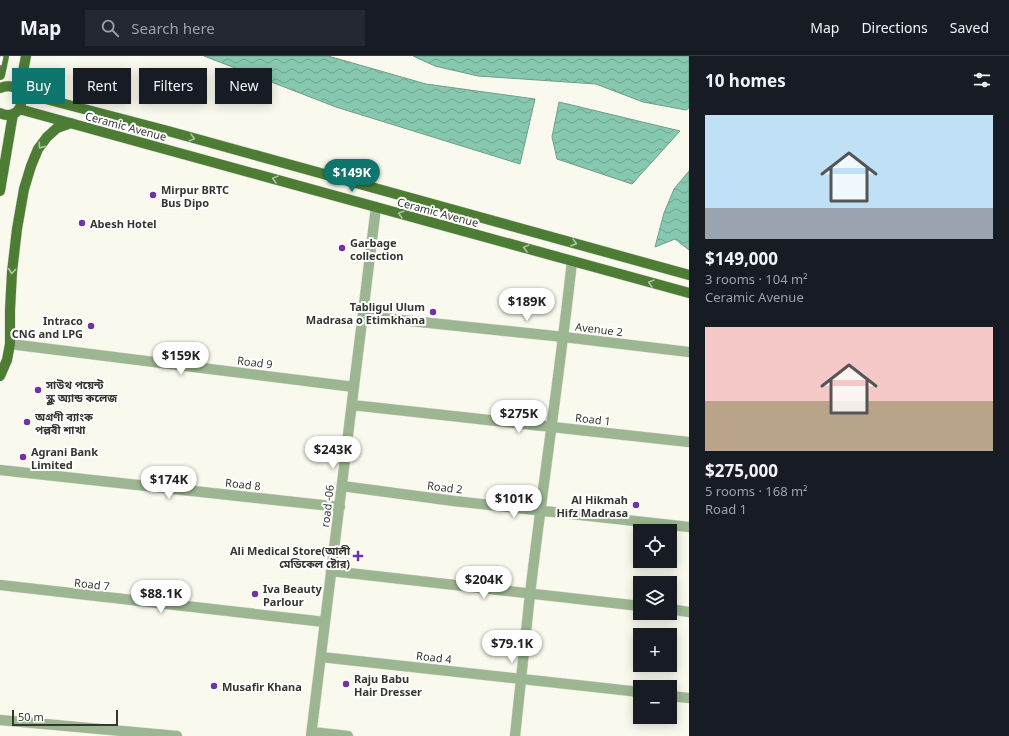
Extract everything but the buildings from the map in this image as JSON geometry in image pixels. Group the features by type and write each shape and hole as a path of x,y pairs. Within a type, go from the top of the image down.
{"main road":[{"path":"0,75 4,56"},
{"path":"24,68 26,56"},
{"name":"Ceramic Avenue","path":"0,88 4,86 12,87"},
{"path":"0,191 16,111 20,104"},
{"name":"Ceramic Avenue","path":"64,104 689,275"},
{"name":"Ceramic Avenue","path":"0,113 4,115 16,111 71,123 689,293"},
{"path":"0,376 7,360 10,344 12,272 17,229 24,189 38,149 47,136 57,128 71,123"},
{"path":"140,142 144,125"}],"street":[{"name":"road -06","path":"312,734 376,207"},
{"path":"515,736 530,594 564,337 572,261"},
{"name":"Avenue 2","path":"363,316 689,352"},
{"name":"Road 9","path":"10,344 354,387"},
{"name":"Road 1","path":"352,405 689,442"},
{"name":"Road 8","path":"0,470 340,507"},
{"name":"Road 2","path":"342,486 541,511 689,527"},
{"path":"331,571 633,605"},
{"name":"Road 7","path":"0,585 325,622"},
{"path":"677,610 689,612"},
{"name":"Road 4","path":"321,657 633,691"},
{"path":"677,697 689,698"},
{"path":"0,720 177,736"},
{"path":"312,734 348,736"}],"water":[{"path":"204,56 328,56 426,84 535,99 520,164 336,107 272,82 272,68 235,68"},
{"path":"413,56 689,56 689,108 686,110 643,102 596,84 478,76 435,66"},
{"path":"559,102 680,131 632,184 557,159 552,137"},
{"path":"689,171 689,250 675,239 655,247 664,213 674,189"}],"railway":[{"path":"0,65 2,56"}],"place":[{"name":"Mirpur BRTC Bus Dipo","path":"153,195"},
{"name":"Abesh Hotel","path":"82,223"},
{"name":"Garbage collection","path":"342,248"},
{"name":"Tabligul Ulum Madrasa o Etimkhana","path":"433,312"},
{"name":"Intraco CNG and LPG","path":"91,326"},
{"name":"সাউথ পয়েন্ট স্কুল অ্যান্ড কলেজ","path":"38,390"},
{"name":"অগ্রণী ব্যাংক পল্লবী শাখা","path":"27,422"},
{"name":"Agrani Bank Limited","path":"23,457"},
{"name":"Al Hikmah Hifz Madrasa","path":"636,505"},
{"name":"Ali Medical Store(আলী মেডিকেল ষ্টোর)","path":"358,556"},
{"name":"Iva Beauty Parlour","path":"255,594"},
{"name":"Raju Babu Hair Dresser","path":"346,684"},
{"name":"Musafir Khana","path":"214,686"}]}
